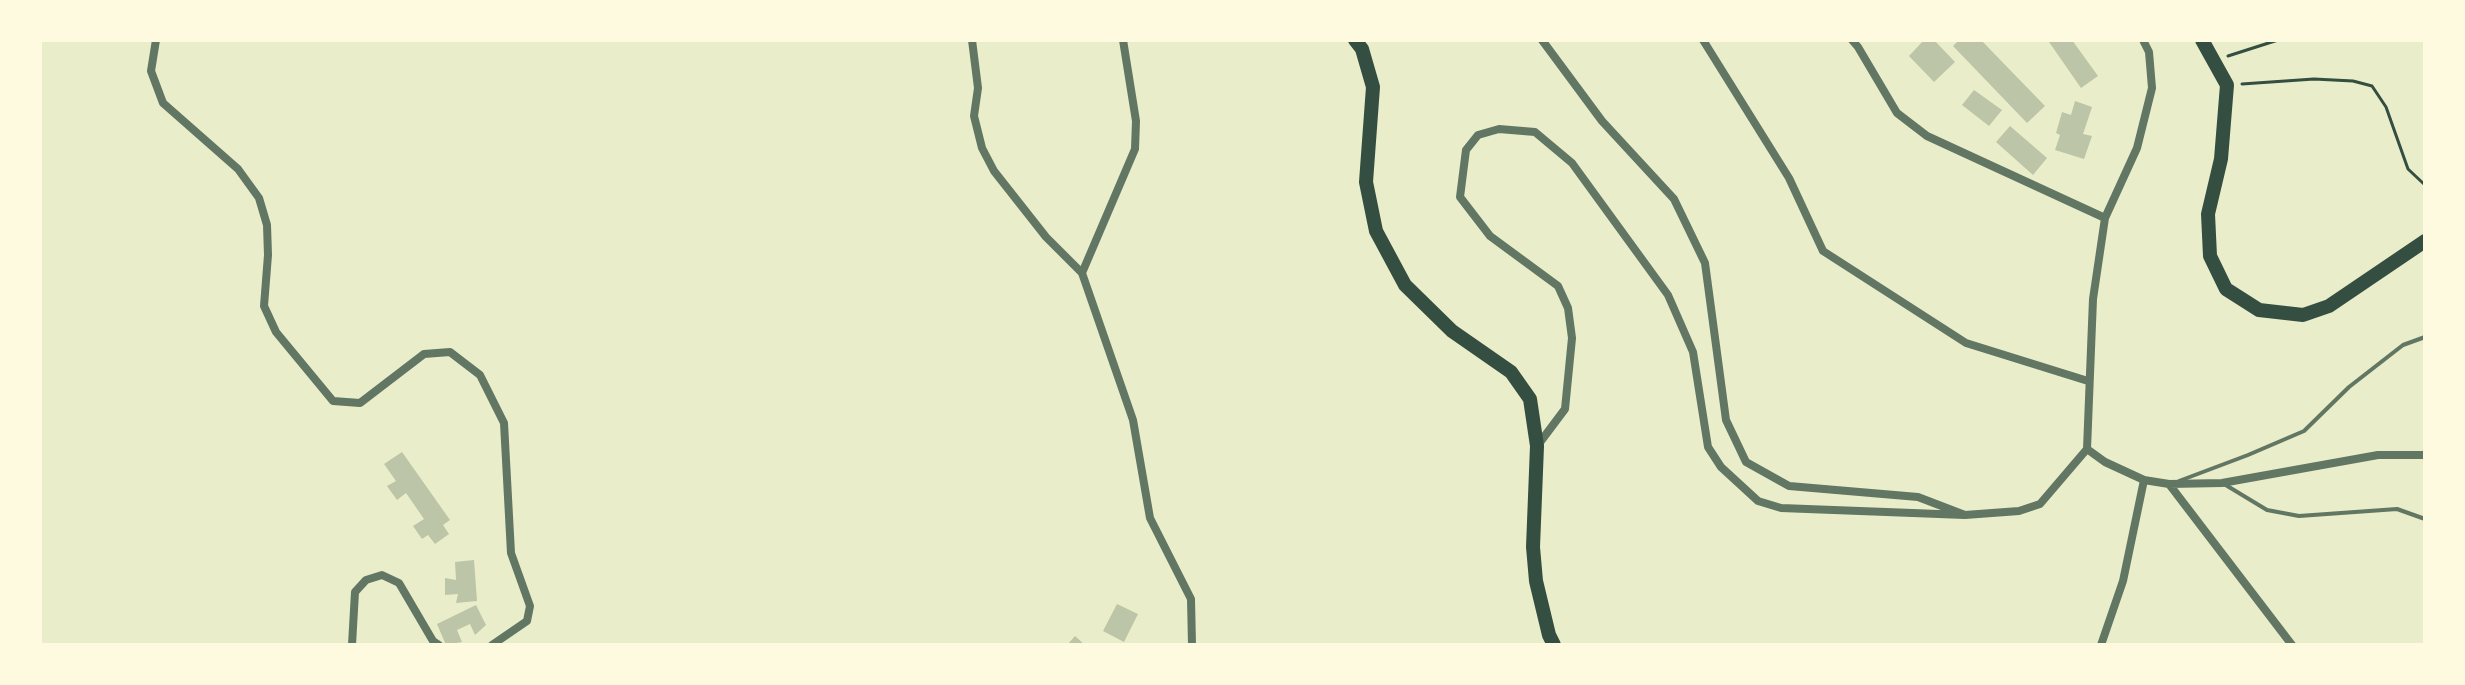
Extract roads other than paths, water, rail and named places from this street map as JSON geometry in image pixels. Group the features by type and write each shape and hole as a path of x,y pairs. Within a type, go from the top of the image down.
{"highway":[{"path":"1355,40 1362,49 1373,87 1366,182 1376,231 1405,285 1452,331 1511,372 1530,399 1537,446 1533,547 1536,581 1554,645"},
{"path":"2202,40 2227,85 2221,159 2208,214 2210,256 2226,289 2259,310 2303,315 2329,306 2425,241"}],"street":[{"path":"156,40 151,71 163,103 238,169 259,198 267,225 264,306 276,332 333,401 360,403 424,354 450,352 480,375 504,423 511,553 530,606 527,621 492,645"},
{"path":"972,40 978,88 974,116 982,148 994,171 1046,237 1082,273 1133,420 1150,518 1191,599 1192,645"},
{"path":"1082,273 1117,185 1135,149 1136,121 1123,40"},
{"path":"1542,40 1602,121 1674,199 1705,263 1726,420 1746,462 1789,486 1918,497 1965,515"},
{"path":"1703,40 1789,178 1823,251 1966,343 2088,381"},
{"path":"1852,40 1897,113 1927,136 2105,218"},
{"path":"1537,446 1565,409 1572,338 1568,308 1558,286 1490,236 1460,197 1466,150 1478,135 1499,129 1535,132 1572,163 1668,295 1693,352 1708,447 1721,467 1758,501 1781,508 1965,515 2019,511 2040,504 2087,449 2093,299 2105,218 2137,148 2152,88 2149,52 2143,40"},
{"path":"2087,449 2105,462 2144,480 2169,484 2222,483 2378,455 2425,455"},
{"path":"2101,645 2123,581 2144,480"},
{"path":"2169,484 2292,645"},
{"path":"352,645 355,592 366,580 382,575 399,583 433,641 439,645"}],"lane":[{"path":"2169,484 2304,431 2349,387 2403,345 2425,337"},
{"path":"2222,483 2267,510 2299,516 2397,509 2425,519"}]}
